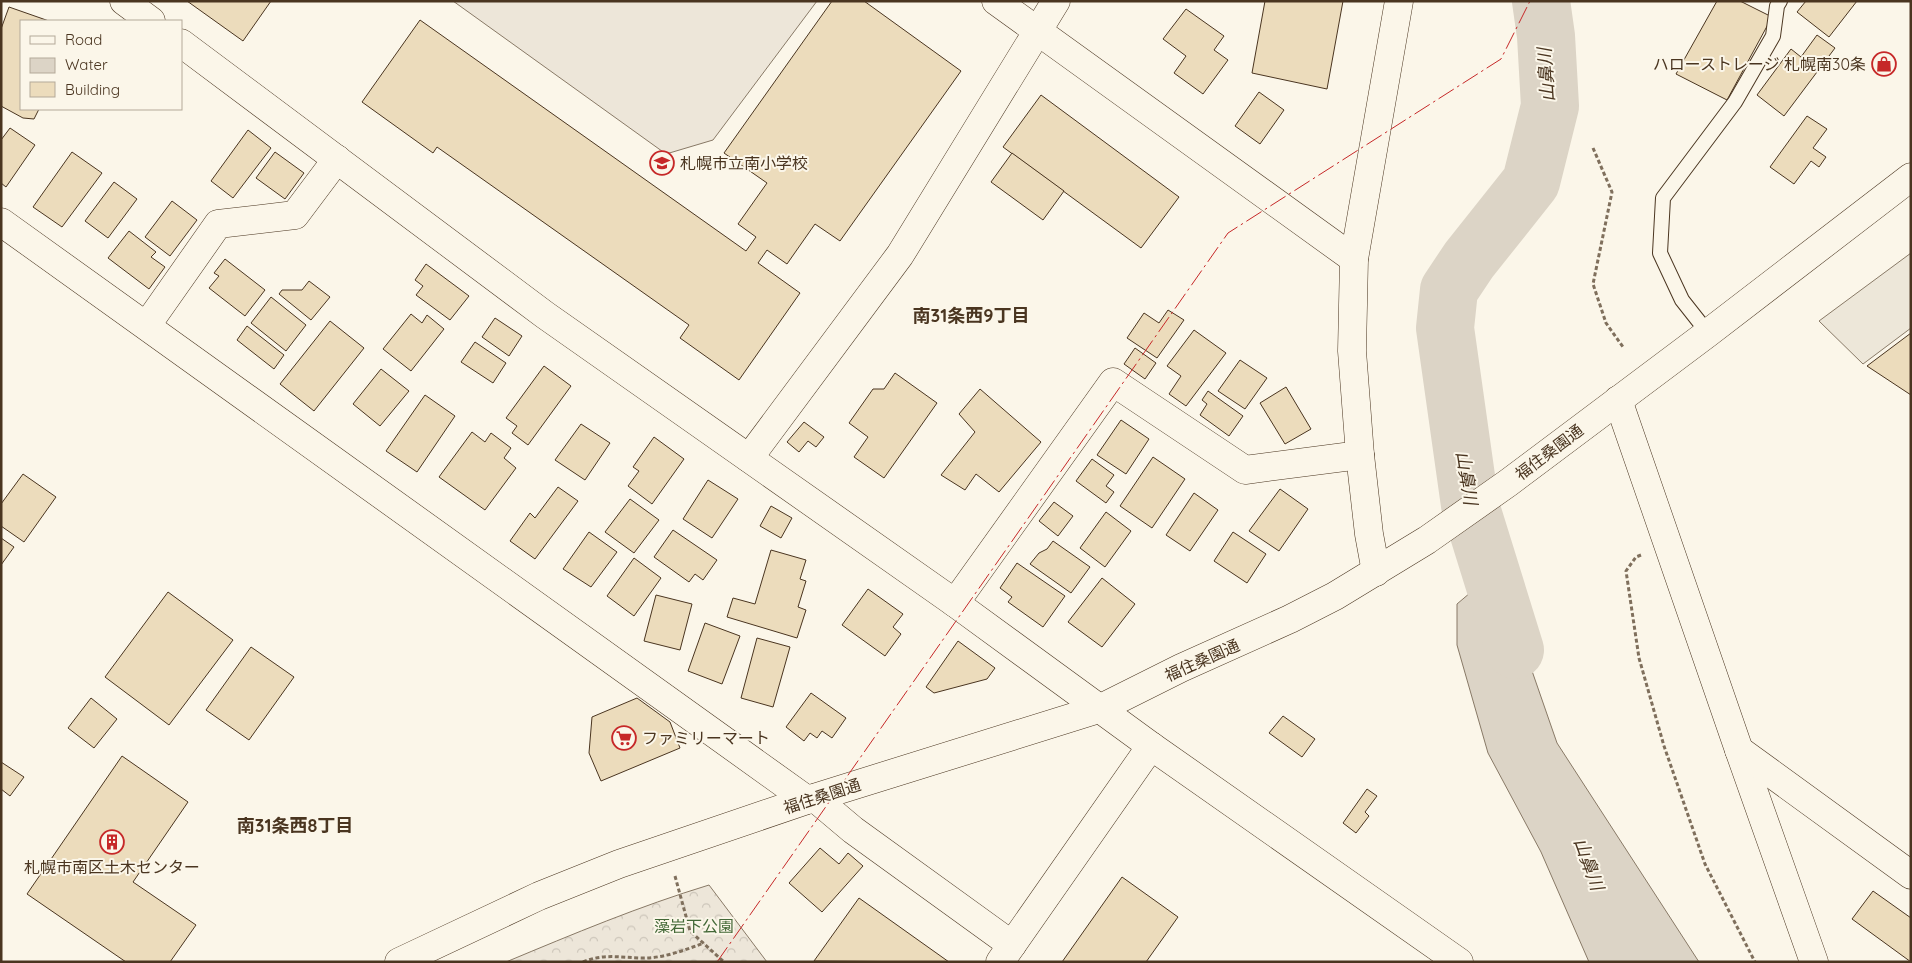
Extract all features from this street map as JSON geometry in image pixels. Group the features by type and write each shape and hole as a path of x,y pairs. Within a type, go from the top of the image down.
{"street":[{"path":"124,1 150,20"},
{"path":"996,1 1354,259"},
{"path":"749,458 900,255 1039,32 1056,1"},
{"path":"1376,572 1369,534 1360,455 1352,352 1354,259 1399,1"},
{"path":"182,45 545,315 955,603 1099,709 1459,962"},
{"path":"147,325 218,224 295,215 337,159"},
{"name":"福住桑園通","path":"399,962 539,896 619,864 811,799 1099,709 1181,668 1290,619 1376,572 1508,483 1911,177"},
{"path":"1,222 811,799 853,830 1006,953 1151,746"},
{"path":"955,603 1114,382 1245,470 1360,455"},
{"path":"1618,400 1814,962"},
{"path":"1739,750 1911,875"}],"lane":[{"path":"1708,333 1682,300 1660,253 1663,198 1735,102 1773,36 1777,6 1780,1"}],"path":[{"path":"1593,148 1612,192 1593,284 1606,323 1623,347"},
{"path":"1648,551 1636,557 1626,571 1639,658 1664,746 1705,864 1755,962"},
{"path":"675,875 690,931 724,962"},
{"path":"582,962 600,956 659,957 704,943"}],"green space":[{"path":"453,1 817,1 713,140 666,154"},
{"name":"藻岩下公園","path":"709,885 767,962 506,962 632,911"}],"shaded area":[{"path":"1911,253 1911,328 1863,364 1819,321"}],"water":[{"path":"1497,570 1557,743 1699,962 1589,962 1541,852 1488,753 1457,645 1457,604"}],"building":[{"path":"187,1 271,1 243,41"},
{"path":"832,1 864,1 961,71 840,241 815,224 787,264 767,250 758,263 800,293 739,380 680,338 689,325 437,147 433,153 362,102 420,20 746,251 756,237 738,224 767,183 724,153"},
{"path":"1265,1 1343,1 1327,89 1252,73"},
{"path":"1717,1 1740,1 1772,17 1727,100 1676,74"},
{"path":"1806,1 1857,1 1829,37 1797,12"},
{"path":"9,7 46,20 20,20 20,110 38,110 34,119 23,118 1,106 1,29"},
{"path":"1186,9 1224,36 1214,50 1228,60 1203,94 1174,73 1186,56 1163,39"},
{"path":"1817,35 1835,48 1784,116 1757,95 1791,49 1801,57"},
{"path":"1259,92 1284,110 1260,144 1235,126"},
{"path":"1041,95 1179,197 1141,248 1003,147"},
{"path":"1807,116 1827,129 1813,148 1826,157 1819,167 1811,161 1794,184 1770,167"},
{"path":"10,128 35,145 6,187 1,183 1,140"},
{"path":"248,130 271,148 233,198 211,181"},
{"path":"72,152 102,173 62,227 33,207"},
{"path":"275,152 304,173 285,199 256,178"},
{"path":"1012,153 1064,191 1043,220 991,182"},
{"path":"114,182 137,199 108,238 85,221"},
{"path":"172,201 197,220 170,256 145,237"},
{"path":"129,231 156,252 151,257 165,267 149,289 108,258"},
{"path":"225,259 265,290 245,316 209,288 219,276 214,273"},
{"path":"426,264 469,296 450,320 416,295 423,286 415,280"},
{"path":"309,281 330,297 311,320 279,294 282,290 302,290"},
{"path":"271,297 306,325 286,351 251,323"},
{"path":"1168,310 1184,320 1157,358 1127,338 1144,313 1159,323"},
{"path":"411,314 422,323 427,315 444,329 411,371 383,349"},
{"path":"495,318 522,336 509,356 482,337"},
{"path":"330,321 364,348 314,411 280,384"},
{"path":"247,326 284,355 274,369 237,340"},
{"path":"1194,330 1226,353 1186,406 1169,394 1181,376 1167,366"},
{"path":"1911,333 1911,395 1867,366"},
{"path":"475,342 506,363 493,383 461,362"},
{"path":"1135,348 1156,363 1145,379 1124,364"},
{"path":"1240,360 1267,378 1245,409 1218,391"},
{"path":"544,366 571,386 528,445 512,433 517,426 506,418"},
{"path":"381,369 409,391 380,426 353,404"},
{"path":"895,373 937,403 884,478 854,457 868,437 849,423 873,389 884,389"},
{"path":"1286,387 1311,429 1285,444 1260,403"},
{"path":"980,389 1041,442 999,492 976,474 965,490 941,475 975,432 959,414"},
{"path":"1208,391 1243,416 1229,436 1200,415 1207,404 1202,400"},
{"path":"425,395 455,416 417,472 386,451"},
{"path":"1121,420 1149,439 1126,474 1097,455"},
{"path":"804,422 824,437 816,447 808,441 799,452 787,442"},
{"path":"581,424 610,443 585,480 555,460"},
{"path":"472,432 485,442 491,433 511,448 504,458 516,468 485,510 439,477"},
{"path":"654,437 684,459 652,504 628,486 639,471 633,467"},
{"path":"1153,457 1185,479 1152,528 1120,506"},
{"path":"1092,459 1114,475 1106,486 1114,492 1106,503 1076,481"},
{"path":"23,474 56,497 24,542 1,526 1,504"},
{"path":"708,480 738,499 712,538 683,519"},
{"path":"558,487 578,501 535,559 510,541 530,513 535,518"},
{"path":"1280,489 1308,509 1279,551 1249,531"},
{"path":"1194,493 1218,510 1190,551 1166,535"},
{"path":"630,499 659,520 634,553 605,532"},
{"path":"1054,502 1073,516 1058,536 1039,521"},
{"path":"771,506 792,518 781,538 760,526"},
{"path":"1106,512 1131,531 1105,567 1080,548"},
{"path":"673,530 717,560 703,580 695,574 689,582 654,557"},
{"path":"589,532 617,552 591,587 563,569"},
{"path":"1233,532 1266,554 1247,583 1214,561"},
{"path":"1,538 14,547 1,565"},
{"path":"1053,541 1090,567 1071,593 1030,564"},
{"path":"771,550 806,560 800,579 806,581 798,607 806,610 797,638 727,617 733,598 755,604"},
{"path":"634,558 661,578 634,616 607,596"},
{"path":"1017,563 1065,596 1043,627 1008,602 1012,597 1000,588"},
{"path":"1102,578 1135,604 1102,647 1068,622"},
{"path":"868,589 903,614 893,627 901,634 885,656 842,625"},
{"path":"168,592 233,640 169,725 105,677"},
{"path":"656,595 692,604 680,650 644,641"},
{"path":"705,623 740,636 722,684 688,671"},
{"path":"757,638 790,647 773,707 741,698"},
{"path":"958,641 995,668 987,679 934,693 926,687"},
{"path":"251,647 294,677 249,740 206,710"},
{"path":"811,693 846,718 832,738 822,731 817,738 810,733 804,741 786,727"},
{"path":"91,698 117,719 94,748 68,728"},
{"path":"637,698 670,722 680,748 601,781 589,753 592,717"},
{"path":"1283,716 1315,739 1302,757 1269,733"},
{"name":"札幌市南区土木センター","path":"122,756 188,802 133,882 196,925 170,962 126,962 27,894"},
{"path":"1,762 24,777 10,796 1,789"},
{"path":"1367,789 1377,796 1365,812 1369,816 1356,833 1343,823"},
{"path":"820,848 839,864 848,853 863,866 822,912 789,883"},
{"path":"1122,877 1178,917 1146,962 1062,962"},
{"path":"1873,891 1911,918 1911,962 1852,919"},
{"path":"859,898 949,962 814,961"}],"waterway":[{"name":"山鼻川","path":"1515,650 1470,505 1445,328 1449,290 1469,260 1531,182 1550,106 1546,36 1541,1"}],"power":[{"path":"717,962 1228,233 1501,59 1530,1"}],"place":[{"name":"ハローストレージ 札幌南30条","path":"1884,64"},
{"name":"札幌市立南小学校","path":"662,163"},
{"name":"ファミリーマート","path":"624,738"},
{"name":"札幌市南区土木センター","path":"112,842"}],"district":[{"name":"南31条西9丁目","path":"971,315"},
{"name":"南31条西8丁目","path":"295,825"}]}
